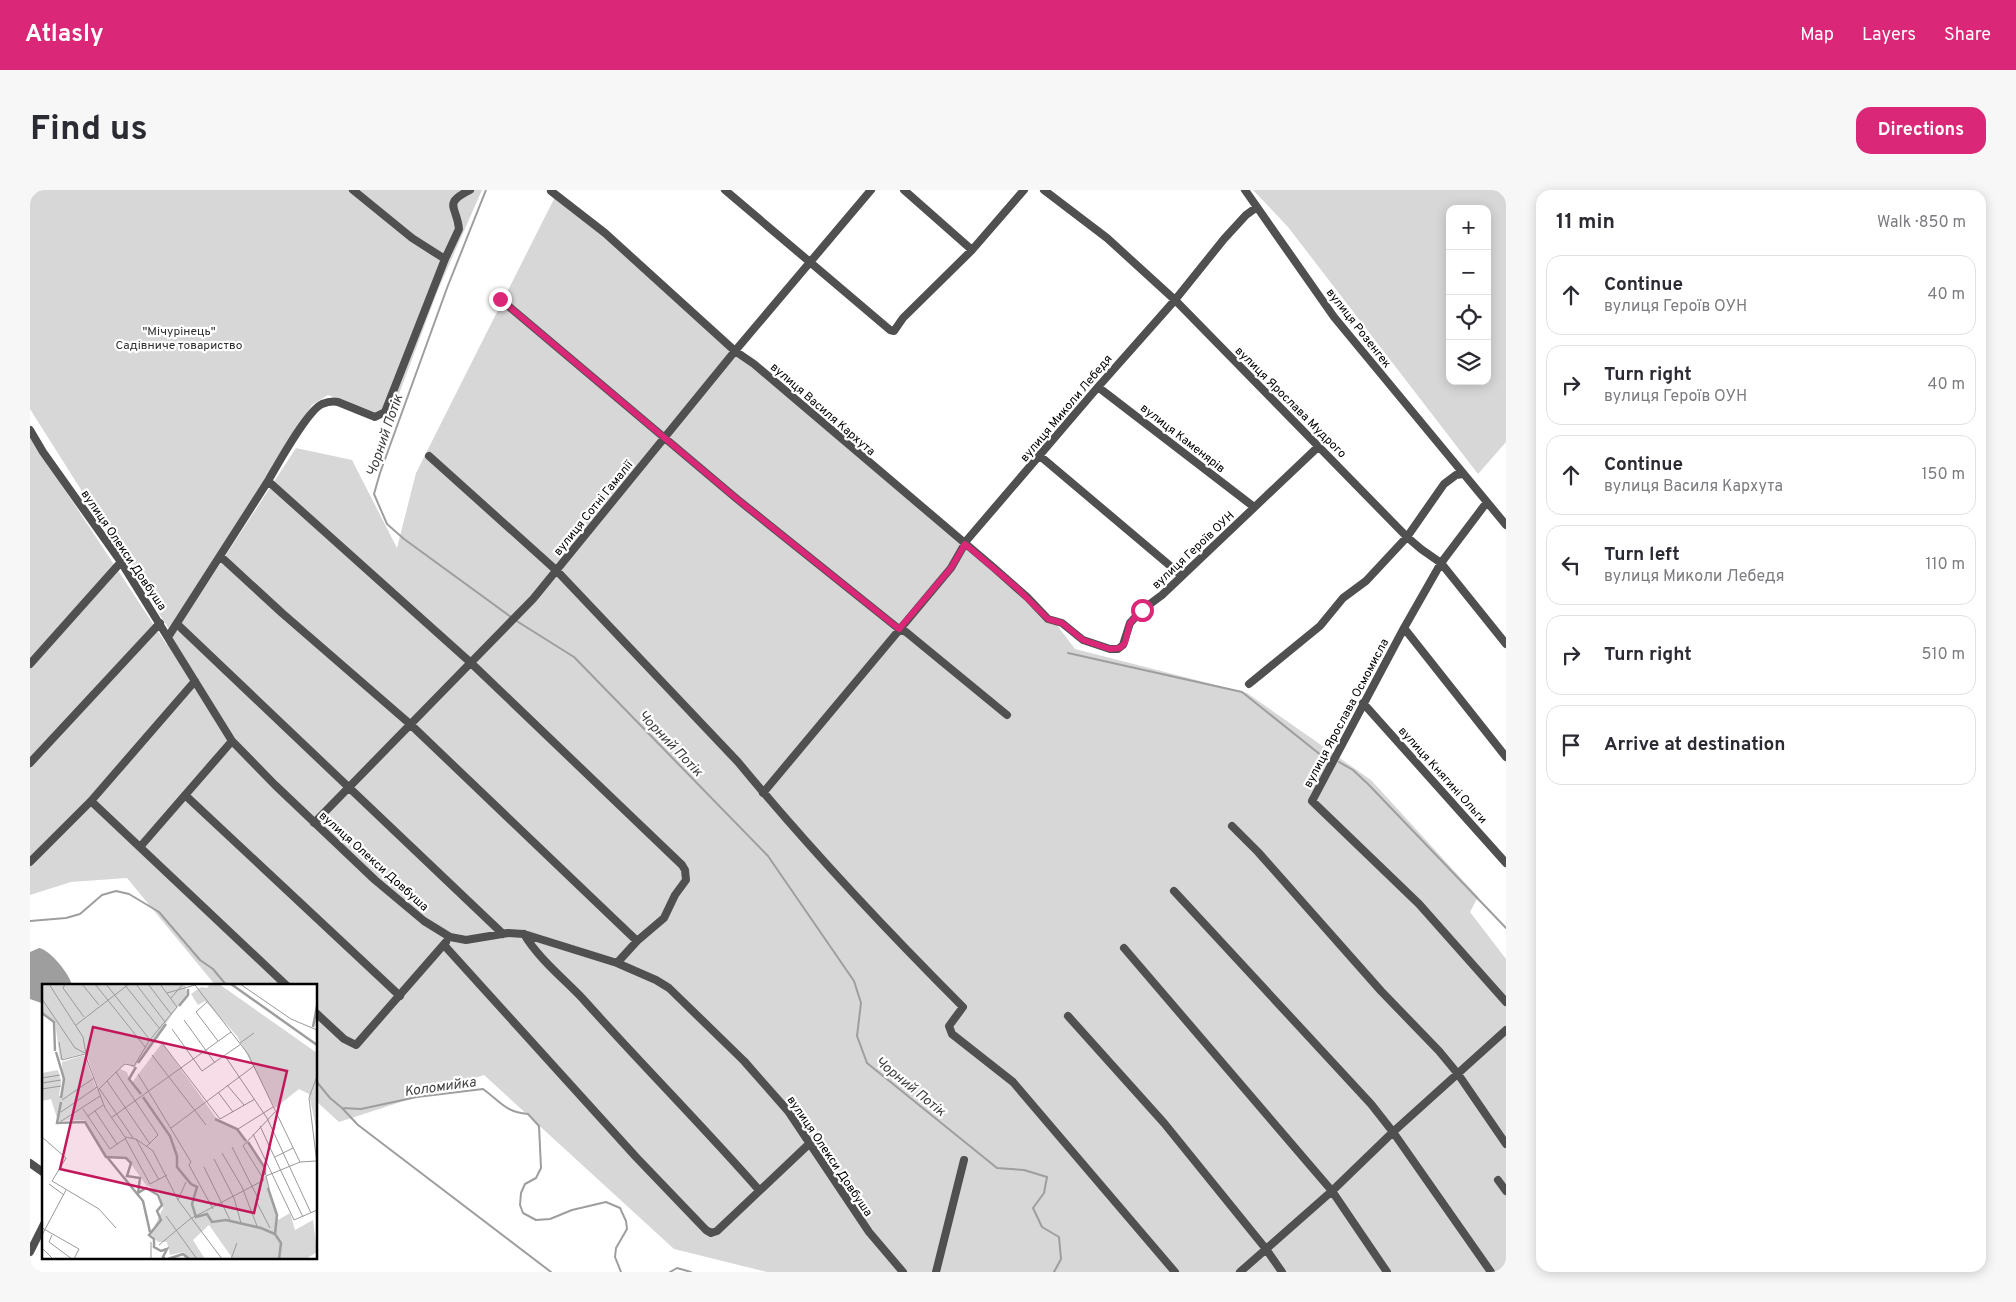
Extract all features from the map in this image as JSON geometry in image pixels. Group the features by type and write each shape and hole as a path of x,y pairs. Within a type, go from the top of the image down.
{"street":[{"path":"353,190 412,238 445,259"},
{"path":"168,637 309,416 323,404 338,402 375,417 385,412 445,259 459,229 452,206 459,192 470,190"},
{"path":"725,190 894,332 903,318 972,250 1024,190"},
{"name":"вулиця Сотні Гамалії","path":"314,823 348,786 518,614 557,571 664,438 871,190"},
{"path":"904,190 972,250"},
{"name":"вулиця Ярослава Мудрого","path":"1044,190 1107,238 1175,300 1407,537 1421,550 1441,563 1506,644"},
{"name":"вулиця Розенгек","path":"1245,190 1334,317 1506,525"},
{"name":"вулиця Василя Кархута","path":"551,191 605,233 736,351 1018,589 1048,619 1062,623 1083,640"},
{"name":"вулиця Миколи Лебедя","path":"763,793 951,568 965,544 1098,387 1175,300 1224,239 1246,215 1257,207"},
{"path":"500,299 737,499 899,629 906,632 1007,715"},
{"name":"вулиця Каменярів","path":"1098,387 1254,507"},
{"name":"вулиця Олекси Довбуша","path":"30,430 43,452 121,562 160,622 232,741 314,823 375,880 424,920 450,937 474,940 503,934 524,934 617,962 656,980 674,992 744,1060 769,1088 793,1118 869,1232 903,1272"},
{"name":"вулиця Героїв ОУН","path":"1083,640 1110,649 1120,648 1125,643 1128,626 1132,621 1319,446"},
{"path":"429,456 557,571 738,762 763,793 909,953 963,1007 948,1026 952,1034 1013,1082 1175,1272"},
{"path":"1040,456 1181,575"},
{"path":"1249,684 1320,626 1343,598 1366,580 1407,537 1444,484 1451,478 1463,474"},
{"path":"268,481 470,662 637,821 685,870 686,880 675,895 664,918 637,941 617,962"},
{"name":"вулиця Ярослава Осмомисла","path":"1487,502 1441,563 1404,628 1312,801 1419,904 1506,1002"},
{"path":"220,556 282,613 410,724 637,941"},
{"path":"30,664 121,562"},
{"path":"30,763 160,622"},
{"path":"177,624 503,934"},
{"path":"1404,628 1506,757"},
{"path":"30,862 91,801 195,681"},
{"name":"вулиця Княгині Ольги","path":"1364,703 1506,863"},
{"path":"140,847 232,741"},
{"path":"186,795 400,996"},
{"path":"91,801 285,984"},
{"path":"1232,826 1258,852 1381,991 1426,1036 1458,1074 1506,1144"},
{"path":"1174,891 1371,1104 1393,1132 1491,1272"},
{"path":"524,934 541,956 641,1064 726,1151 759,1190"},
{"path":"318,1015 344,1039 356,1045 450,937"},
{"path":"444,945 636,1157 711,1233 717,1231 810,1143"},
{"path":"1124,948 1332,1190 1387,1272"},
{"path":"1068,1016 1164,1123 1266,1249 1282,1272"},
{"path":"1240,1272 1506,1030"},
{"path":"936,1272 964,1160"},
{"path":"30,1162 42,1171"},
{"path":"1498,1180 1506,1190"},
{"path":"30,1252 42,1228"}],"green space":[{"name":"\"Мічурінець\" Садівниче товариство","path":"30,190 482,190 438,290 390,418 328,395 312,405 169,629 30,409"},
{"path":"1253,190 1506,190 1506,442 1478,474 1288,227"},
{"path":"556,195 1050,616 1075,649 1247,693 1371,780 1478,897 1470,912 1506,959 1506,1272 767,1272 674,1249 484,1075 339,1122 318,1103 318,984 214,984 127,878 71,882 30,895 30,437 167,645 296,448 352,460 397,548 416,473"}],"shaded area":[{"path":"39,948 43,949 59,963 71,981 72,984 42,984 42,1003 30,999 30,952"}],"waterway":[{"name":"Чорний Потік","path":"486,190 447,288 374,494 387,524 404,539 511,617"},
{"name":"Чорний Потік","path":"515,620 574,657 768,856 854,981 861,1003 857,1036 867,1063 997,1168 1024,1170 1047,1177 1044,1193 1033,1208 1042,1227 1059,1237 1061,1259 1054,1272"},
{"path":"1068,653 1242,692 1327,760"},
{"path":"1339,762 1353,770 1369,785 1506,928"},
{"name":"Коломийка","path":"30,921 66,918 80,914 102,895 116,891 129,894 159,912 200,960 213,969 225,984"},
{"name":"Коломийка","path":"318,1083 330,1098 342,1108 361,1109 417,1097 483,1089 508,1109 528,1114 539,1126 541,1168 536,1178 525,1184 521,1193 520,1205 523,1213 536,1220 550,1219 572,1210 606,1202 620,1208 626,1221 627,1229 616,1248 615,1257 621,1272"},
{"path":"342,1108 358,1125 551,1272"},
{"name":"Коломийка","path":"670,1272 677,1268 691,1272"}],"route":[{"path":"500,299 737,499 899,629 951,568 965,544 994,567 1048,619 1062,623 1083,640 1110,649 1120,648 1125,643 1128,626 1142,610"}]}
